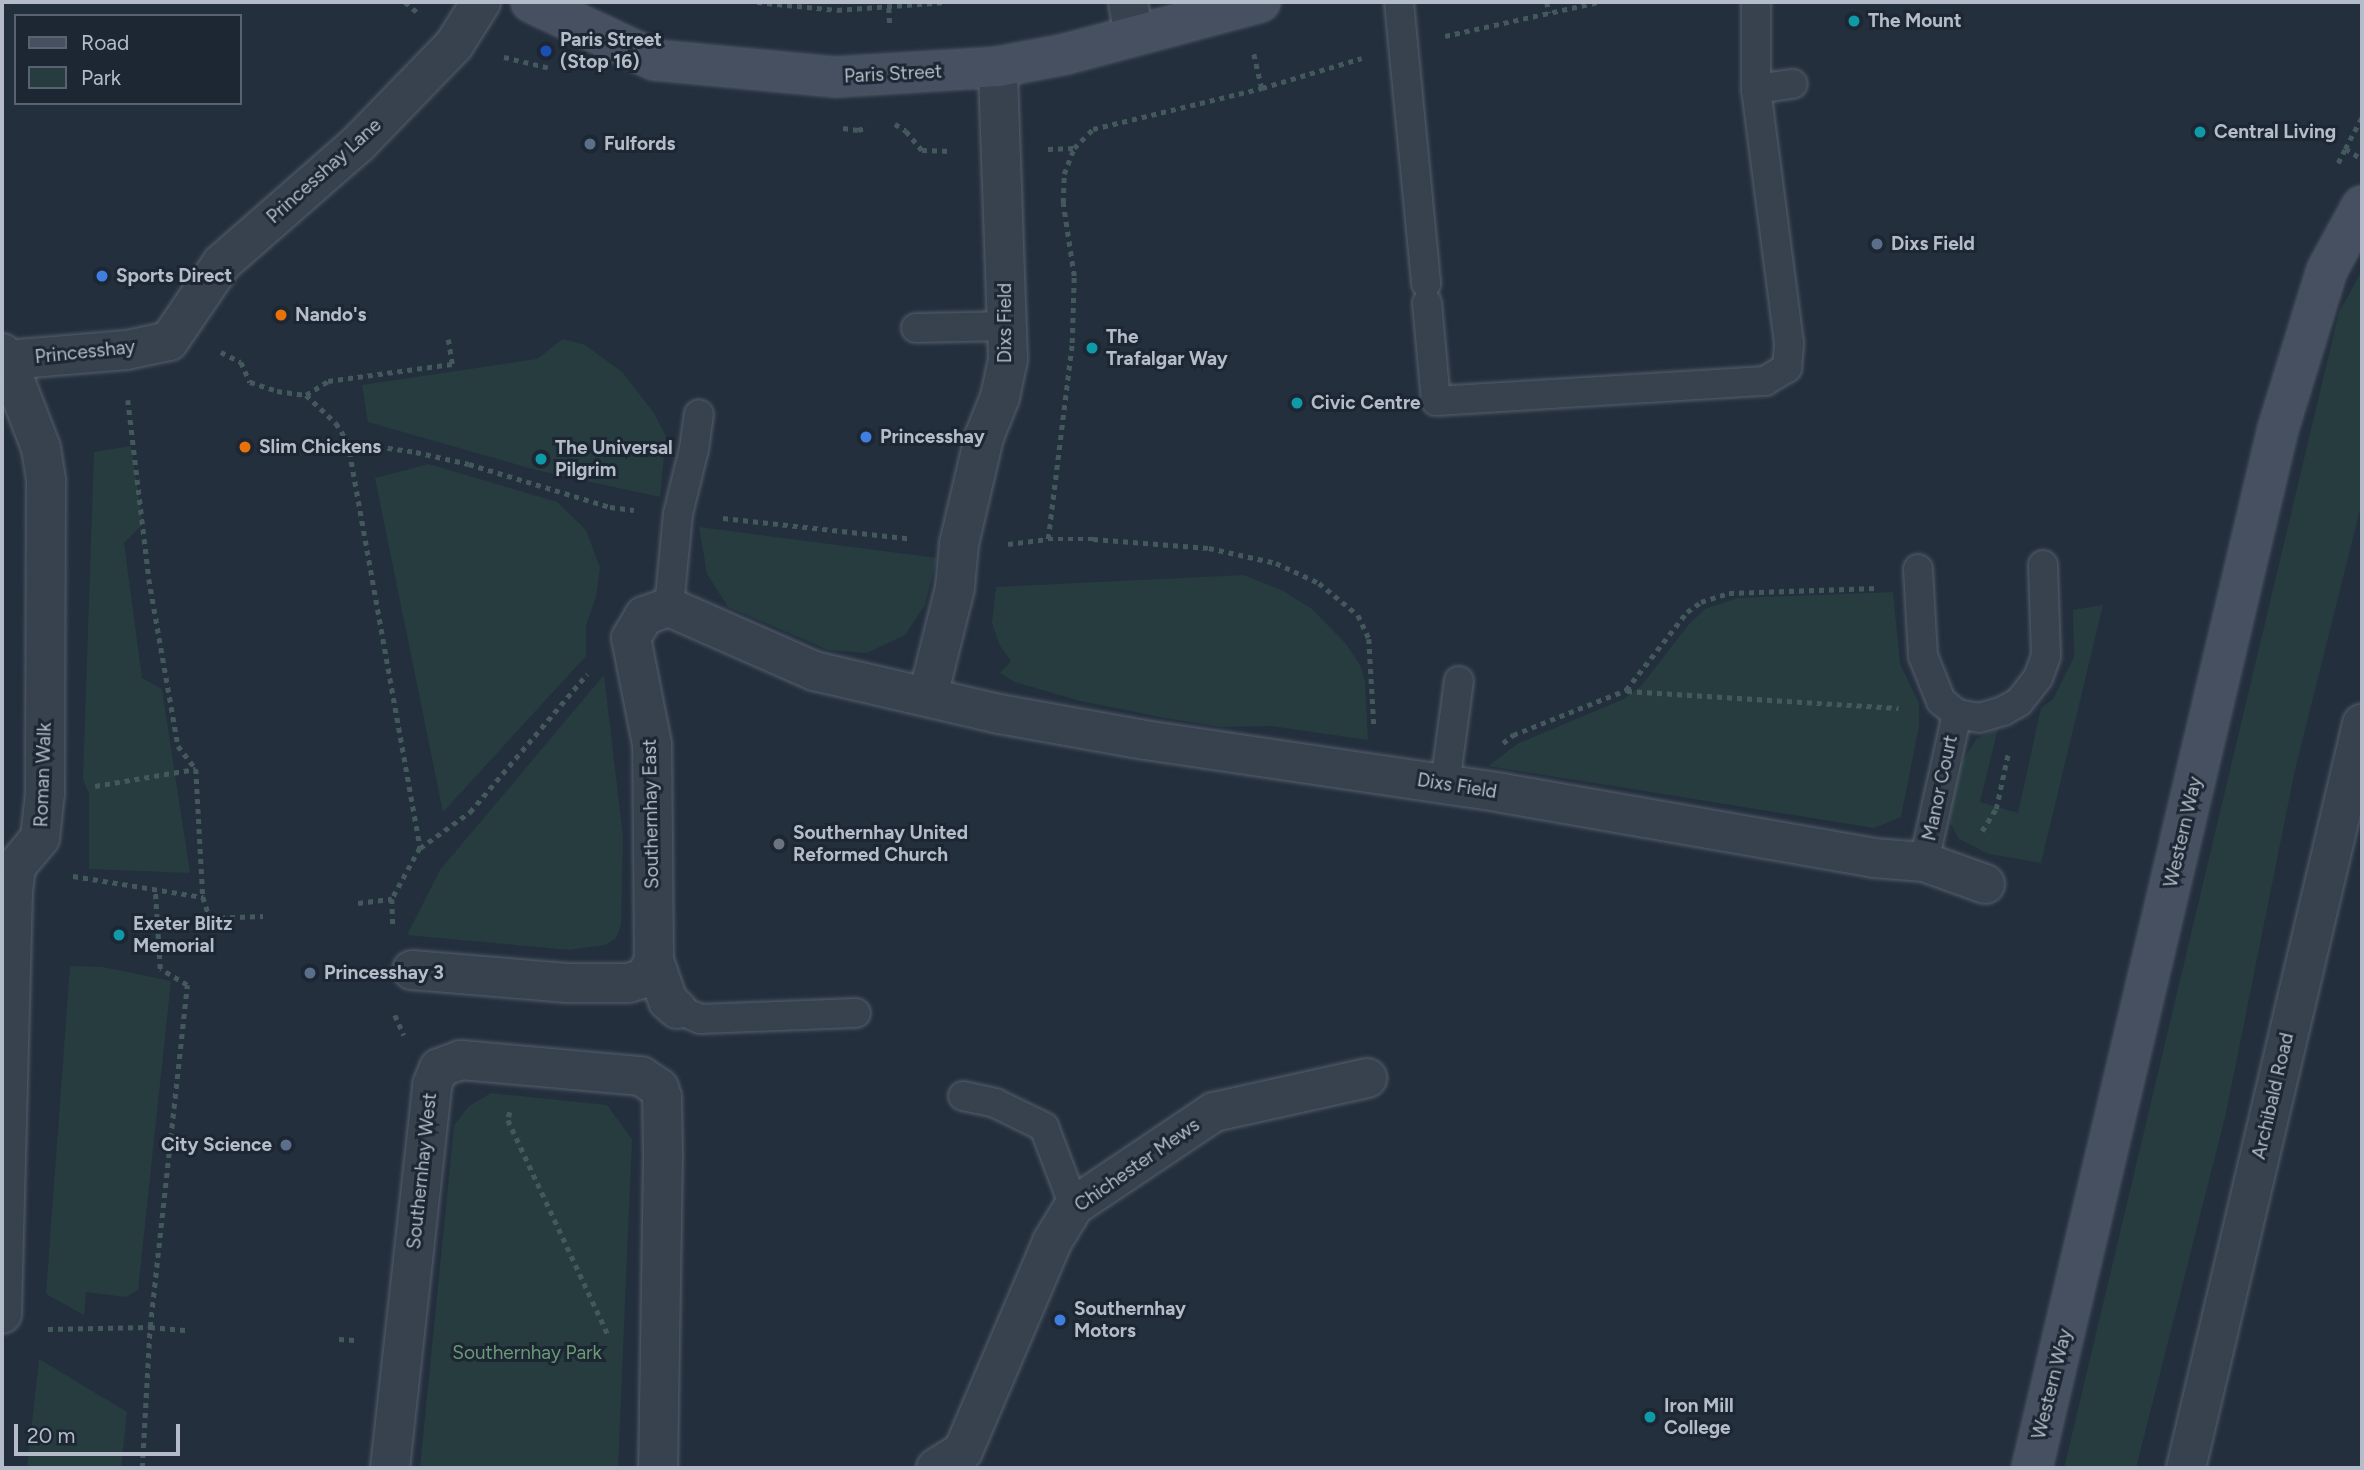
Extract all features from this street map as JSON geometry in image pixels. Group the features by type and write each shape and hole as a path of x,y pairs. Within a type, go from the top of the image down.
{"main road":[{"name":"Paris Street","path":"531,2 655,61 836,77 998,67 1066,54 1131,19 1260,2"},
{"name":"Western Way","path":"2032,1468 2278,429 2327,270 2362,206"}],"street":[{"name":"Princesshay Lane","path":"169,341 222,263 358,144 454,45 481,2"},
{"name":"Dixs Field","path":"928,696 955,588 959,544 984,437 1000,397 1008,359 998,67"},
{"name":"Princesshay","path":"4,359 127,350 169,341"},
{"name":"Roman Walk","path":"4,359 41,448 46,481 45,793 40,838 10,884"},
{"name":"Dixs Field","path":"669,607 814,671 869,686 928,696 999,714 1145,740 1447,770 1954,873"},
{"path":"631,638 644,616 669,607"},
{"name":"Southernhay East","path":"631,638 652,744 654,960 668,1001 677,1009"},
{"name":"Archibald Road","path":"2186,1468 2362,724"},
{"path":"2,1314 10,884"},
{"path":"412,970 567,983 628,983 645,978 654,960"},
{"name":"Southernhay West","path":"390,1468 425,1129 434,1075 439,1068 461,1060 641,1076 659,1088 662,1097 661,1358"},
{"name":"Chichester Mews","path":"936,1468 963,1451 1052,1242 1073,1206 1214,1112 1367,1078"},
{"path":"658,1468 661,1358"}],"lane":[{"path":"1399,2 1436,401 1765,381 1787,368 1789,343 1756,89 1756,2"},
{"path":"1756,89 1793,85"},
{"path":"916,328 1008,326"},
{"path":"669,607 678,514 699,414"},
{"path":"2003,711 2019,702 2038,678 2046,656 2043,565"},
{"path":"1919,578 1923,656 1949,708"},
{"path":"1447,770 1459,681"},
{"name":"Manor Court","path":"1954,873 1949,708 1979,718 2003,711"},
{"path":"677,1009 700,1019 856,1013"},
{"path":"963,1096 995,1102 1044,1127 1073,1206"}],"path":[{"path":"757,2 837,10 947,2"},
{"path":"1547,2 1549,13"},
{"path":"1048,539 1072,343 1074,276 1063,203 1064,174 1074,148 1093,129 1262,88 1405,45 1598,2"},
{"path":"2362,117 2345,149 2362,159"},
{"path":"1000,153 1074,148"},
{"path":"169,341 196,343 240,362 250,382 276,391 306,394 328,381 452,364 448,339"},
{"path":"127,350 128,408 149,579 178,746 196,769 203,897 210,918 263,916"},
{"path":"306,394 336,423 348,442 420,848"},
{"path":"348,442 416,452 469,464 610,507 959,544 995,546 1048,539 1209,548 1276,563 1319,583 1358,615 1369,639 1374,738"},
{"path":"1626,691 1687,612 1701,602 1729,593 1919,578"},
{"path":"394,937 392,899 420,848 470,812 593,667 631,638"},
{"path":"1447,770 1483,760 1513,735 1626,691 1922,710 1949,708"},
{"path":"1954,873 1996,809 2015,722 2003,711"},
{"path":"45,793 196,769"},
{"path":"10,884 155,890 203,897"},
{"path":"142,1468 150,1327 187,985 160,969 155,890"},
{"path":"358,903 392,899"},
{"path":"392,1009 403,1028"},
{"path":"517,1067 508,1120 617,1354 661,1358"},
{"path":"42,1329 150,1327 187,1330"}],"green space":[{"path":"2362,271 2362,502 2295,770 2226,1113 2136,1468 2064,1468 2339,312"},
{"path":"563,339 585,345 622,372 654,413 666,436 660,497 536,470 368,422 362,385 537,359"},
{"path":"131,446 143,524 124,543 142,678 162,689 190,873 89,869 89,794 83,779 94,452"},
{"path":"429,464 557,502 586,530 600,568 596,597 586,625 586,656 443,812 375,478"},
{"path":"699,527 937,558 925,605 905,635 867,653 828,650 728,607 707,574"},
{"path":"1244,575 1283,591 1312,609 1346,644 1360,665 1365,681 1368,740 1271,726 1220,727 1160,717 1080,701 1015,682 1000,673 1011,661 1000,646 992,623 996,587"},
{"path":"1893,592 1900,664 1919,703 1919,726 1901,817 1874,828 1488,766 1519,743 1624,699 1642,685 1689,624 1705,609 1737,598"},
{"path":"2103,605 2041,863 1989,854 1959,839 1950,823 1951,800 1960,765 1976,739 1998,728 1980,802 2018,813 2041,708 2053,699 2074,657 2073,610"},
{"path":"604,675 623,837 621,925 616,938 605,945 569,950 407,935 440,870"},
{"path":"70,966 103,967 171,981 138,1290 126,1297 86,1292 84,1315 46,1294"},
{"name":"Southernhay Park","path":"491,1093 607,1105 632,1139 618,1468 420,1468 454,1125 469,1106"},
{"path":"39,1359 127,1412 121,1468 27,1468"}],"place":[{"name":"The Mount","path":"1854,21"},
{"name":"Paris Street (Stop 16)","path":"546,51"},
{"name":"Central Living","path":"2200,132"},
{"name":"Fulfords","path":"590,144"},
{"name":"Dixs Field","path":"1877,244"},
{"name":"Sports Direct","path":"102,276"},
{"name":"Nando's","path":"281,315"},
{"name":"The Trafalgar Way","path":"1092,348"},
{"name":"Civic Centre","path":"1297,403"},
{"name":"Princesshay","path":"866,437"},
{"name":"Slim Chickens","path":"245,447"},
{"name":"The Universal Pilgrim","path":"541,459"},
{"name":"Southernhay United Reformed Church","path":"779,844"},
{"name":"Exeter Blitz Memorial","path":"119,935"},
{"name":"Princesshay 3","path":"310,973"},
{"name":"City Science","path":"286,1145"},
{"name":"Southernhay Motors","path":"1060,1320"},
{"name":"Iron Mill College","path":"1650,1417"}]}
